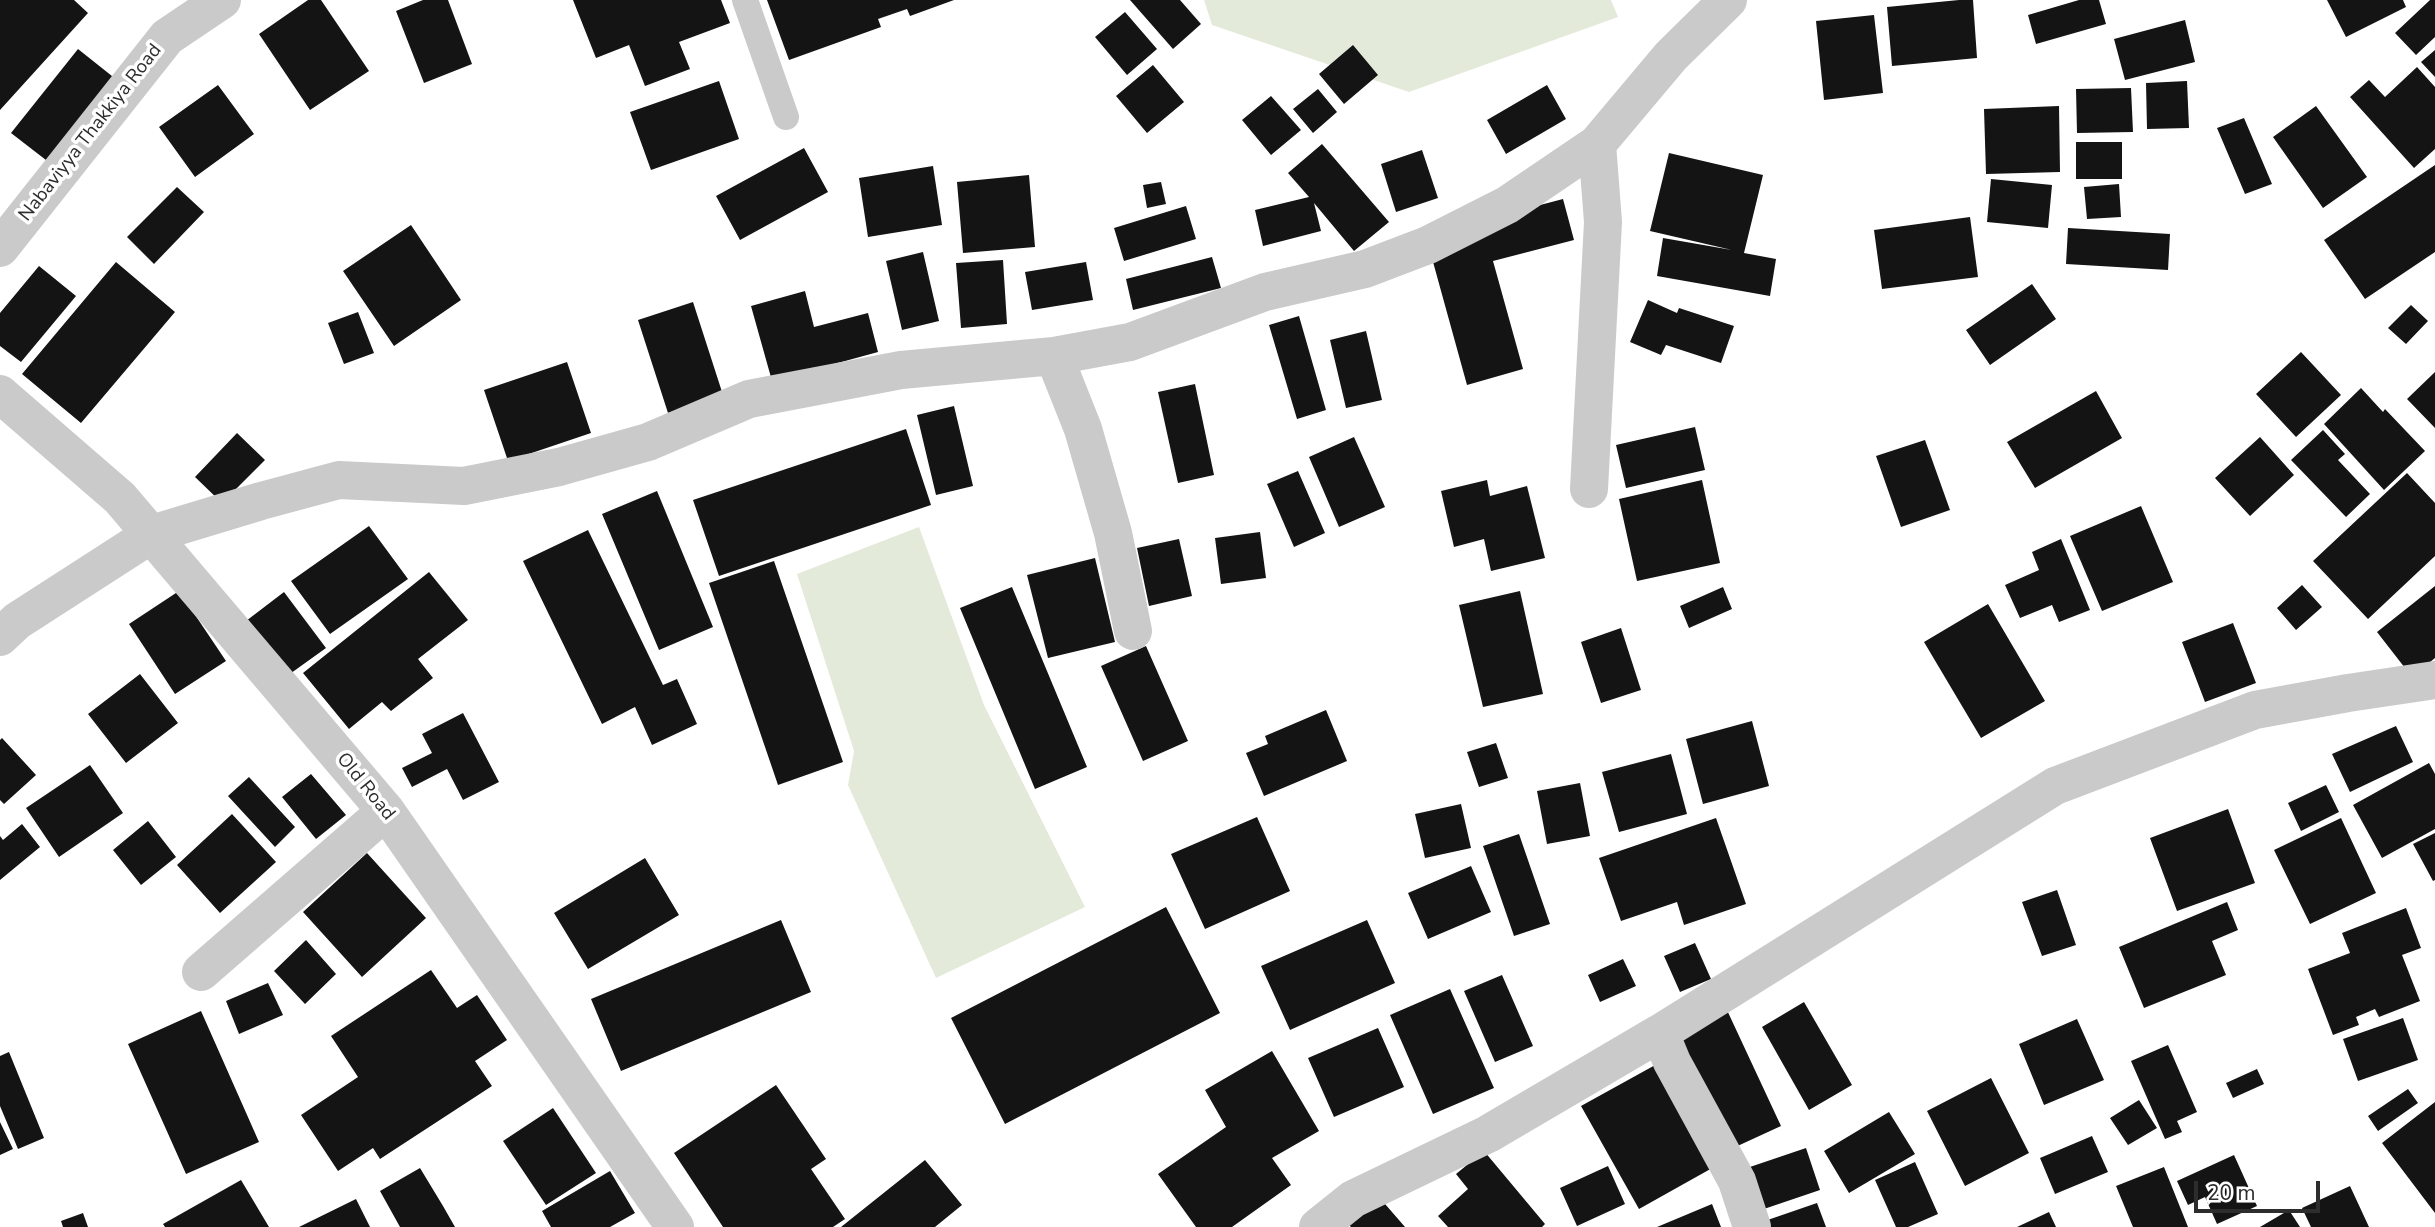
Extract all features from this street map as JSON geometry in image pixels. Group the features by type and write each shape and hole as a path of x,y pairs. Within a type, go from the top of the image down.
{"street":[{"name":"Nabaviyya Thakkiya Road","path":"0,248 167,37 222,0"},
{"path":"0,637 17,621 152,534 339,480 464,486 559,467 648,442 749,399 901,370 1054,356 1130,342 1265,292 1365,269 1428,245 1507,205 1597,144 1671,57 1728,0"},
{"path":"1589,489 1603,222 1597,144"},
{"path":"1054,356 1083,429 1114,533 1133,631"},
{"name":"Old Road","path":"0,394 120,498 386,811 675,1227"},
{"path":"1318,1227 1353,1199 1488,1134 1661,1032 2055,786 2255,710 2435,680"},
{"path":"201,972 386,811"},
{"path":"1661,1032 1672,1062 1737,1181 1752,1227"}],"lane":[{"path":"745,0 786,117"}],"green space":[{"path":"1204,0 1611,0 1618,17 1409,92 1212,25"},
{"path":"919,527 984,705 1085,907 936,978 848,785 854,751 797,574"}],"building":[{"path":"0,0 74,0 88,13 0,110"},
{"path":"308,0 321,0 369,71 310,110 259,34"},
{"path":"423,0 448,0 472,64 424,83 396,11"},
{"path":"573,0 721,0 730,23 679,42 690,69 645,86 629,45 596,58"},
{"path":"767,0 954,0 910,16 907,9 878,19 881,27 789,60"},
{"path":"1130,0 1180,0 1201,24 1173,49"},
{"path":"1973,0 1977,58 1892,66 1887,7"},
{"path":"2079,0 2099,0 2106,24 2036,44 2028,15"},
{"path":"2327,0 2403,0 2406,7 2346,37"},
{"path":"2430,0 2435,0 2435,37 2416,55 2395,33"},
{"path":"1125,12 1157,49 1127,75 1095,37"},
{"path":"1874,15 1883,93 1824,100 1816,21"},
{"path":"2185,20 2195,62 2125,80 2114,39"},
{"path":"1353,45 1378,75 1344,104 1319,74"},
{"path":"78,49 122,84 55,167 11,133"},
{"path":"2435,50 2435,77 2421,62"},
{"path":"1153,65 1184,102 1147,133 1116,96"},
{"path":"2417,67 2435,87 2435,149 2414,168 2350,97 2369,80 2385,97"},
{"path":"719,81 739,139 651,170 630,112"},
{"path":"2187,81 2189,128 2147,129 2146,83"},
{"path":"218,85 254,134 195,177 159,127"},
{"path":"1547,85 1566,119 1506,154 1487,120"},
{"path":"2131,88 2133,132 2077,133 2076,89"},
{"path":"1318,89 1337,112 1313,133 1293,109"},
{"path":"1271,96 1301,130 1271,155 1242,120"},
{"path":"2059,106 2060,172 1986,174 1984,109"},
{"path":"2316,106 2367,177 2323,208 2273,137"},
{"path":"2244,118 2272,184 2245,194 2217,128"},
{"path":"2076,142 2122,142 2122,179 2076,179"},
{"path":"1322,144 1389,222 1354,251 1314,203 1321,231 1263,246 1255,210 1309,197 1288,173"},
{"path":"804,148 828,192 740,240 716,196"},
{"path":"1422,150 1438,198 1396,212 1381,164"},
{"path":"1669,153 1763,175 1744,253 1776,259 1770,296 1657,276 1663,238 1732,250 1650,231"},
{"path":"2435,165 2435,252 2365,299 2324,240"},
{"path":"933,166 942,225 868,237 859,178"},
{"path":"1029,175 1035,247 963,253 957,182"},
{"path":"1991,179 2052,185 2048,228 1987,222"},
{"path":"1161,182 1166,204 1147,208 1143,185"},
{"path":"2119,184 2121,217 2087,219 2084,187"},
{"path":"177,187 204,212 154,264 127,237"},
{"path":"1563,199 1574,240 1493,261 1523,369 1467,385 1430,251 1483,220"},
{"path":"1186,206 1196,239 1124,261 1114,228"},
{"path":"1970,217 1978,277 1882,289 1874,230"},
{"path":"411,225 461,300 394,346 343,271"},
{"path":"2068,228 2170,234 2168,270 2066,264"},
{"path":"923,252 939,321 902,330 886,261"},
{"path":"1212,257 1221,288 1133,310 1126,279"},
{"path":"1003,260 1007,324 961,328 956,263"},
{"path":"116,262 175,312 81,423 22,374"},
{"path":"1086,262 1093,300 1032,310 1025,272"},
{"path":"39,266 76,296 21,362 0,346 0,313"},
{"path":"2032,284 2056,319 1990,365 1966,330"},
{"path":"805,291 814,327 868,313 878,352 772,381 751,306"},
{"path":"1648,300 1677,313 1679,308 1734,326 1721,363 1666,345 1661,355 1630,342"},
{"path":"693,302 723,395 668,413 638,320"},
{"path":"2411,305 2428,321 2406,344 2388,328"},
{"path":"358,312 374,353 344,364 328,323"},
{"path":"1299,316 1326,410 1297,419 1269,325"},
{"path":"1366,331 1382,400 1346,408 1330,340"},
{"path":"2301,352 2341,395 2296,437 2256,394"},
{"path":"567,362 591,433 508,461 484,390"},
{"path":"2435,372 2435,428 2407,399"},
{"path":"1195,384 1214,475 1178,483 1158,392"},
{"path":"2361,388 2425,451 2384,490 2324,424"},
{"path":"2096,391 2122,438 2035,488 2007,442"},
{"path":"954,406 973,486 936,495 917,415"},
{"path":"1695,427 1705,470 1626,488 1616,445"},
{"path":"906,429 931,505 719,576 693,500"},
{"path":"2323,430 2345,454 2338,460 2370,494 2346,517 2291,460"},
{"path":"237,433 265,460 222,503 195,477"},
{"path":"1354,437 1385,507 1339,527 1309,457"},
{"path":"2260,437 2294,475 2250,516 2215,478"},
{"path":"1925,440 1950,510 1901,527 1876,456"},
{"path":"1298,471 1325,533 1294,547 1267,484"},
{"path":"2407,473 2435,503 2435,556 2368,619 2313,561"},
{"path":"1487,480 1490,496 1527,486 1545,558 1491,571 1484,539 1454,547 1441,491"},
{"path":"1702,480 1720,563 1637,581 1619,499"},
{"path":"657,491 713,627 659,650 602,514"},
{"path":"2141,506 2173,582 2102,611 2070,536"},
{"path":"369,526 408,579 330,634 291,581"},
{"path":"588,530 663,685 677,679 697,724 652,745 635,707 602,724 523,561"},
{"path":"1260,532 1266,578 1221,584 1215,538"},
{"path":"1179,539 1192,596 1149,606 1137,548"},
{"path":"2061,539 2090,610 2059,622 2052,605 2020,618 2005,585 2039,570 2032,552"},
{"path":"1095,558 1115,642 1048,658 1027,575"},
{"path":"774,561 843,762 778,785 709,583"},
{"path":"429,572 468,620 418,659 433,678 391,711 382,702 349,729 303,673"},
{"path":"2302,585 2322,607 2296,630 2277,608"},
{"path":"2435,586 2435,658 2412,677 2377,632"},
{"path":"1012,587 1087,767 1035,789 960,608"},
{"path":"1723,587 1732,609 1689,628 1680,606"},
{"path":"179,591 226,661 175,694 129,624"},
{"path":"1520,591 1543,694 1483,707 1459,605"},
{"path":"284,592 326,648 287,676 246,621"},
{"path":"1988,604 2045,701 1981,738 1924,642"},
{"path":"2233,623 2256,683 2205,702 2182,642"},
{"path":"1621,628 1641,690 1601,703 1581,642"},
{"path":"1146,646 1188,741 1143,761 1101,666"},
{"path":"140,674 178,723 126,763 88,714"},
{"path":"1326,710 1347,761 1264,796 1246,753 1268,744 1265,736"},
{"path":"463,713 499,782 463,800 447,769 412,787 402,768 432,753 422,734"},
{"path":"1752,721 1769,786 1703,804 1686,739"},
{"path":"2396,726 2413,762 2350,792 2332,754"},
{"path":"2,738 36,775 4,804 0,800"},
{"path":"1496,743 1508,778 1479,787 1467,752"},
{"path":"1671,754 1687,814 1619,832 1602,772"},
{"path":"2429,763 2435,774 2435,829 2382,858 2353,805"},
{"path":"90,765 123,813 59,857 26,808"},
{"path":"311,774 346,815 316,839 282,797"},
{"path":"249,777 295,827 275,847 228,796"},
{"path":"1580,783 1590,836 1547,844 1537,791"},
{"path":"2326,785 2339,812 2301,831 2288,803"},
{"path":"1461,804 1471,848 1425,858 1415,814"},
{"path":"2228,809 2255,883 2177,911 2150,838"},
{"path":"232,814 276,862 220,913 177,865"},
{"path":"1257,817 1290,891 1205,929 1171,854"},
{"path":"1716,818 1746,904 1684,925 1677,902 1621,921 1599,858"},
{"path":"2341,818 2376,893 2310,924 2274,850"},
{"path":"148,821 176,857 141,885 113,850"},
{"path":"22,824 40,847 0,880 0,836 3,840"},
{"path":"2435,833 2435,880 2433,881 2413,844"},
{"path":"1519,834 1550,924 1514,936 1483,846"},
{"path":"367,853 426,918 362,977 303,912"},
{"path":"645,858 679,915 588,969 554,913"},
{"path":"1471,866 1491,912 1428,939 1408,893"},
{"path":"2057,890 2076,945 2042,956 2022,902"},
{"path":"2227,902 2238,930 2212,941 2226,975 2144,1008 2119,947"},
{"path":"1166,907 1220,1013 1005,1124 951,1018"},
{"path":"2406,908 2421,948 2402,955 2420,1001 2379,1017 2375,1009 2356,1017 2359,1025 2333,1035 2308,969 2350,953 2342,933"},
{"path":"781,920 811,992 621,1071 591,999"},
{"path":"1367,920 1395,983 1290,1030 1261,966"},
{"path":"306,940 336,974 305,1004 274,971"},
{"path":"1695,943 1711,979 1680,992 1664,956"},
{"path":"1623,959 1636,986 1600,1002 1588,975"},
{"path":"431,970 457,1008 477,995 507,1040 475,1061 492,1086 380,1159 373,1148 338,1171 301,1115 358,1077 331,1036"},
{"path":"1502,975 1533,1046 1495,1062 1464,991"},
{"path":"268,983 283,1015 239,1034 226,1001"},
{"path":"1450,989 1494,1088 1433,1114 1390,1015"},
{"path":"1804,1002 1852,1085 1809,1110 1762,1027"},
{"path":"1726,1008 1781,1126 1731,1149 1675,1032"},
{"path":"201,1011 259,1142 186,1174 128,1044"},
{"path":"2403,1018 2418,1060 2358,1081 2343,1039"},
{"path":"2077,1019 2104,1080 2044,1105 2019,1044"},
{"path":"1378,1028 1404,1087 1334,1117 1308,1058"},
{"path":"2168,1045 2197,1112 2177,1121 2182,1132 2165,1139 2131,1061"},
{"path":"1272,1051 1319,1131 1272,1158 1291,1185 1232,1227 1196,1227 1158,1174 1226,1127 1205,1090"},
{"path":"9,1052 44,1138 18,1149 0,1106 0,1056"},
{"path":"1657,1064 1714,1167 1639,1209 1581,1106"},
{"path":"2257,1069 2264,1084 2233,1098 2226,1083"},
{"path":"1991,1078 2029,1153 1965,1186 1927,1111"},
{"path":"776,1085 826,1159 811,1169 845,1219 833,1227 723,1227 674,1153"},
{"path":"2408,1089 2418,1103 2378,1131 2368,1116"},
{"path":"2139,1100 2157,1128 2128,1145 2110,1118"},
{"path":"2435,1102 2435,1213 2382,1143"},
{"path":"553,1108 596,1173 546,1205 503,1141"},
{"path":"1889,1112 1915,1154 1849,1193 1824,1151"},
{"path":"0,1122 13,1149 0,1155"},
{"path":"2092,1136 2108,1172 2055,1194 2040,1158"},
{"path":"1806,1148 1820,1190 1758,1211 1744,1169"},
{"path":"1484,1151 1545,1224 1542,1227 1448,1227 1438,1216 1468,1189 1456,1174"},
{"path":"2234,1155 2257,1206 2217,1224 2205,1197 2188,1205 2177,1181"},
{"path":"925,1160 962,1205 935,1227 841,1227"},
{"path":"1915,1162 1938,1214 1908,1227 1896,1227 1875,1180"},
{"path":"1608,1166 1625,1204 1577,1226 1560,1188"},
{"path":"2164,1167 2188,1227 2133,1227 2116,1186"},
{"path":"420,1168 455,1227 400,1227 380,1191"},
{"path":"610,1171 635,1213 610,1227 551,1227 542,1211"},
{"path":"241,1180 269,1227 165,1227 163,1224"},
{"path":"2350,1186 2369,1227 2311,1227 2302,1208"},
{"path":"1379,1197 1405,1227 1351,1227 1348,1224"},
{"path":"356,1199 370,1227 299,1227"},
{"path":"1817,1203 1826,1227 1757,1227 1756,1224"},
{"path":"1712,1204 1721,1227 1657,1227"},
{"path":"2289,1210 2300,1227 2260,1227"},
{"path":"2049,1212 2056,1227 2017,1227"},
{"path":"83,1213 88,1227 63,1227 61,1221"}]}
